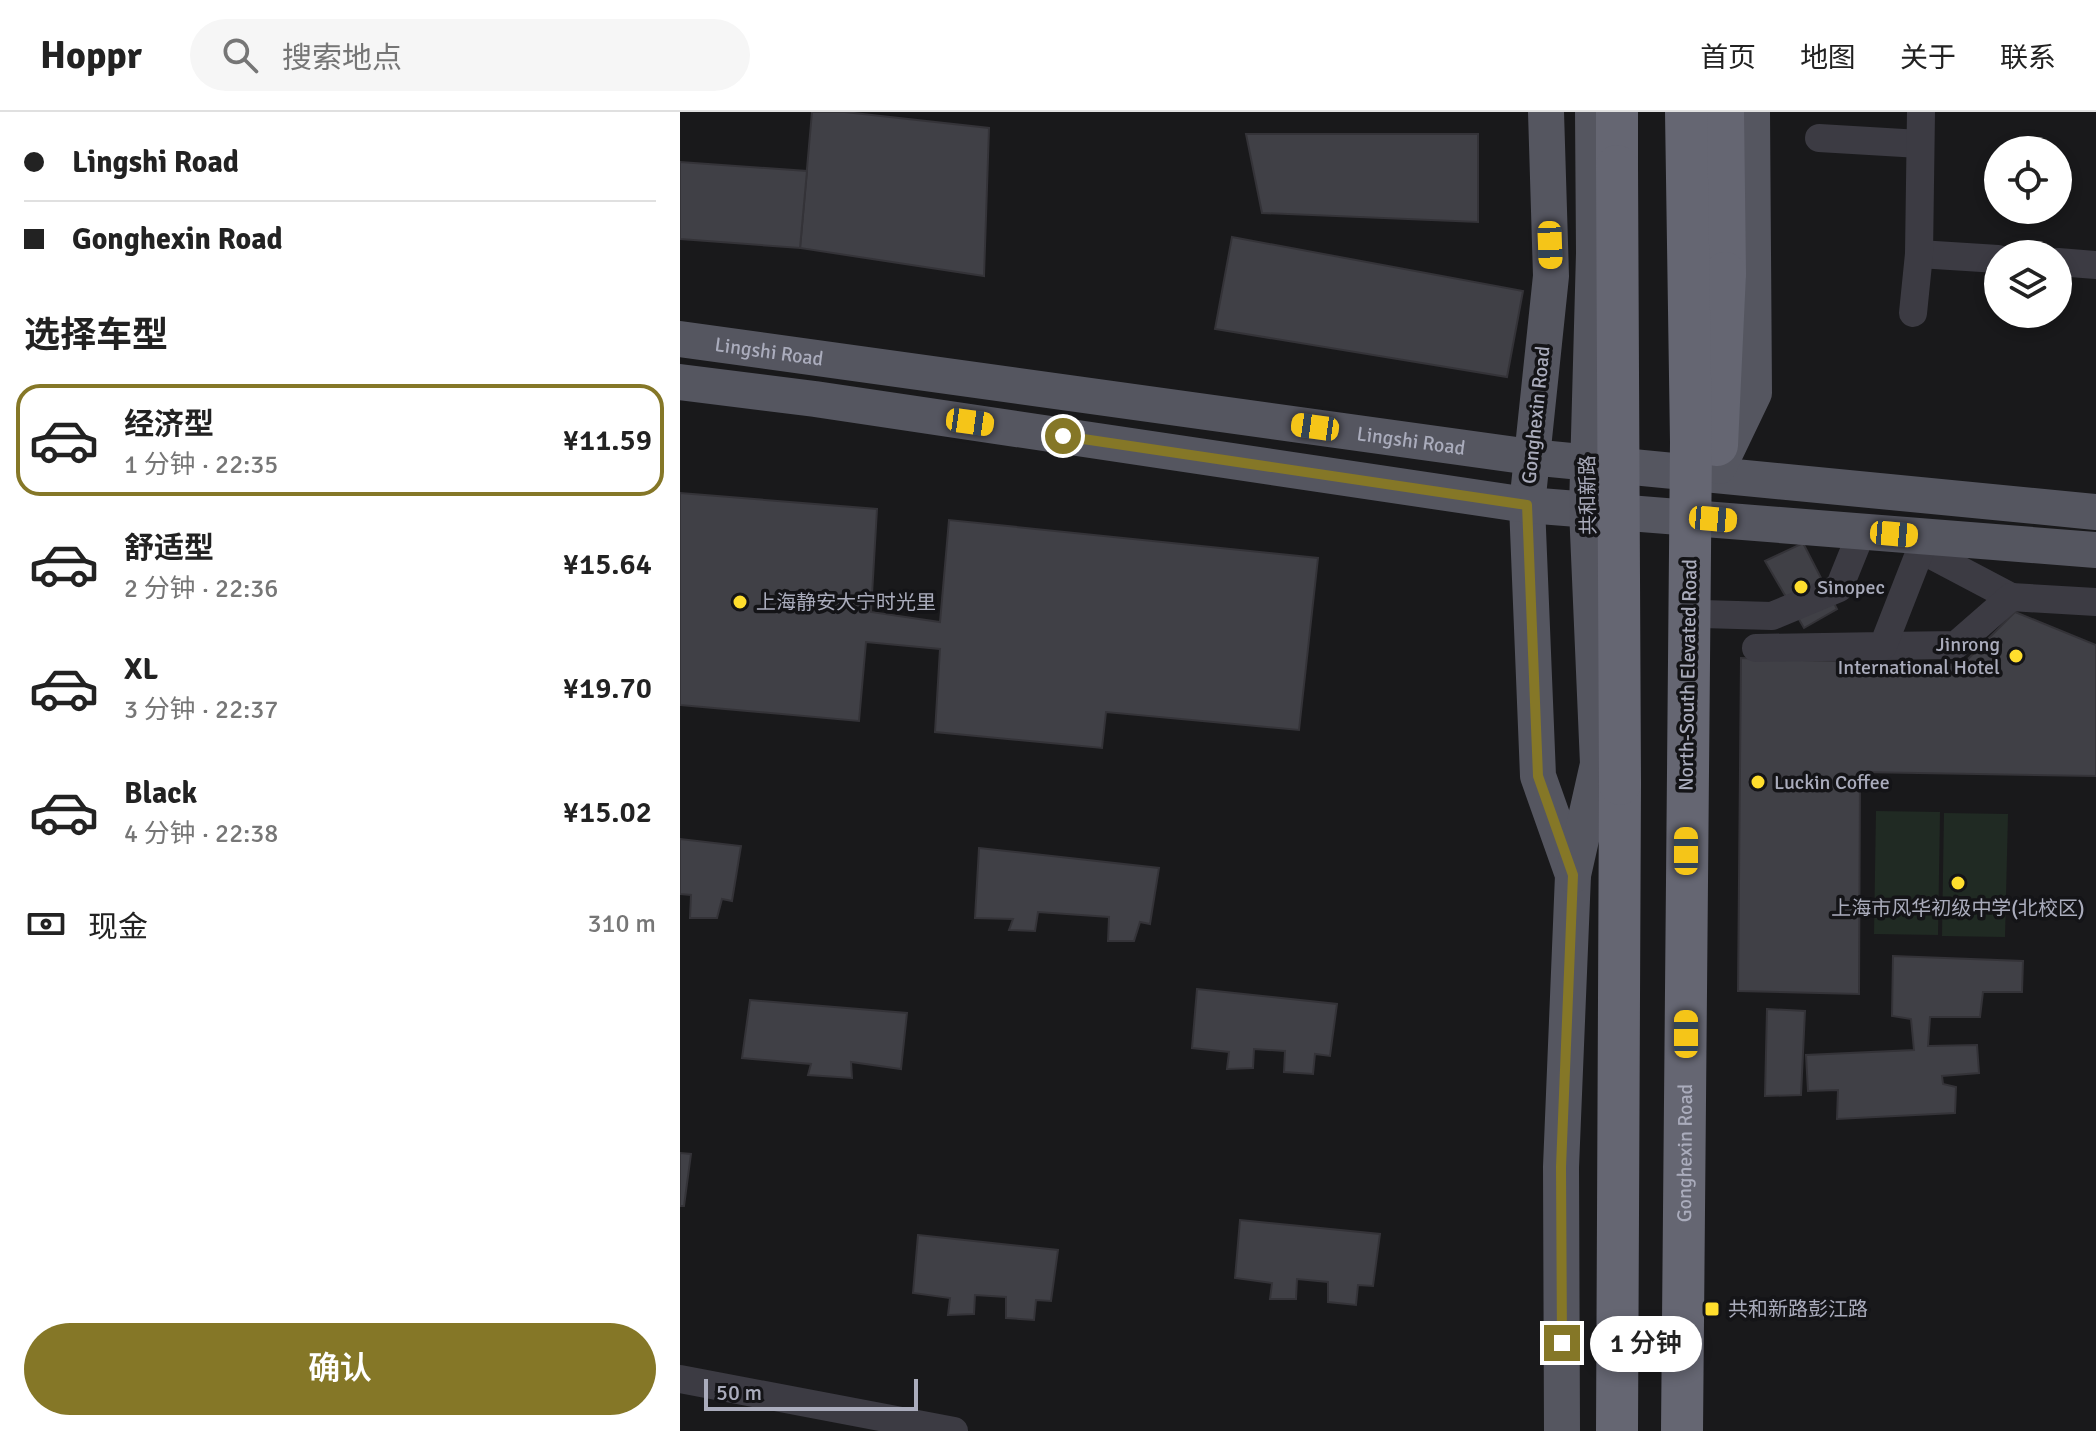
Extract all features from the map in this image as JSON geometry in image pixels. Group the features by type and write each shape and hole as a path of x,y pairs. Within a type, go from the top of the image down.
{"highway":[{"path":"1617,112 1620,723 1617,1431"},
{"name":"North-South Elevated Road","path":"1682,1431 1691,442 1686,112"},
{"path":"1687,780 1714,544 1725,273 1723,112"}],"main road":[{"name":"共和新路","path":"1573,875 1598,764 1587,509 1594,253 1593,112"},
{"name":"Gonghexin Road","path":"1689,1431 1686,760 1713,519 1715,474 1696,405 1695,112"},
{"path":"1715,474 1754,393 1752,112"},
{"name":"Gonghexin Road","path":"1548,115 1551,276 1527,505 1538,776 1573,875 1561,1167 1562,1431"},
{"name":"Lingshi Road","path":"680,339 1530,457 2096,512"},
{"name":"Lingshi Road","path":"680,382 830,401 1527,505 1862,531 1923,543 2096,550"}],"street":[{"path":"1913,313 1919,254 1921,112"},
{"path":"1819,138 1920,144"},
{"path":"1919,254 1984,258"},
{"path":"2072,263 2096,265"},
{"path":"1702,614 1772,616 1839,588 1862,531"},
{"path":"1883,646 1923,543 2011,597 2096,602"},
{"path":"1756,648 1956,645 2011,597"},
{"path":"680,1379 954,1431"}],"shaded area":[{"path":"1876,811 1940,812 1938,935 1874,934"},
{"path":"1944,813 2008,814 2005,937 1942,936"}],"building":[{"path":"812,112 845,112 989,128 984,276 800,248"},
{"path":"1246,134 1478,134 1478,222 1262,213"},
{"path":"680,162 807,171 800,248 680,239"},
{"path":"1232,237 1523,291 1507,377 1215,329"},
{"path":"680,493 877,509 871,612 940,622 949,520 1318,558 1299,730 1106,712 1102,748 935,732 940,649 866,642 859,721 680,705"},
{"path":"1803,543 1837,609 1804,628 1765,561"},
{"path":"2015,612 2096,645 2096,776 1860,772 1859,994 1738,991 1741,658 1962,665"},
{"path":"680,839 741,846 732,901 722,899 717,918 690,918 691,895 680,894"},
{"path":"979,848 1159,868 1150,924 1140,922 1134,941 1108,941 1109,917 1038,912 1035,931 1009,930 1013,919 975,918"},
{"path":"1893,956 2023,961 2022,992 1983,992 1980,1017 1930,1017 1928,1046 1977,1045 1979,1073 1942,1076 1943,1084 1956,1087 1955,1113 1837,1119 1838,1090 1808,1091 1806,1055 1914,1050 1911,1019 1892,1016"},
{"path":"1197,989 1337,1004 1330,1056 1315,1054 1313,1074 1284,1072 1285,1051 1254,1049 1253,1068 1227,1069 1229,1052 1192,1048"},
{"path":"750,1000 907,1013 901,1069 851,1062 852,1078 808,1075 811,1064 742,1058"},
{"path":"1767,1009 1805,1011 1801,1095 1765,1096"},
{"path":"680,1153 691,1154 684,1206 680,1206"},
{"path":"1240,1220 1380,1234 1373,1286 1358,1285 1356,1305 1328,1302 1328,1282 1297,1279 1296,1299 1270,1299 1272,1283 1235,1278"},
{"path":"918,1235 1058,1250 1051,1301 1036,1300 1034,1320 1006,1318 1006,1297 975,1295 974,1314 948,1315 950,1298 913,1293"}],"place":[{"name":"Sinopec","path":"1801,587"},
{"name":"上海静安大宁时光里","path":"740,602"},
{"name":"Jinrong International Hotel","path":"2016,656"},
{"name":"Luckin Coffee","path":"1758,782"},
{"name":"上海市风华初级中学(北校区)","path":"1958,883"},
{"name":"共和新路彭江路","path":"1712,1309"}],"route":[{"path":"1063,436 1527,505 1538,776 1573,875 1561,1167 1562,1343"}]}
